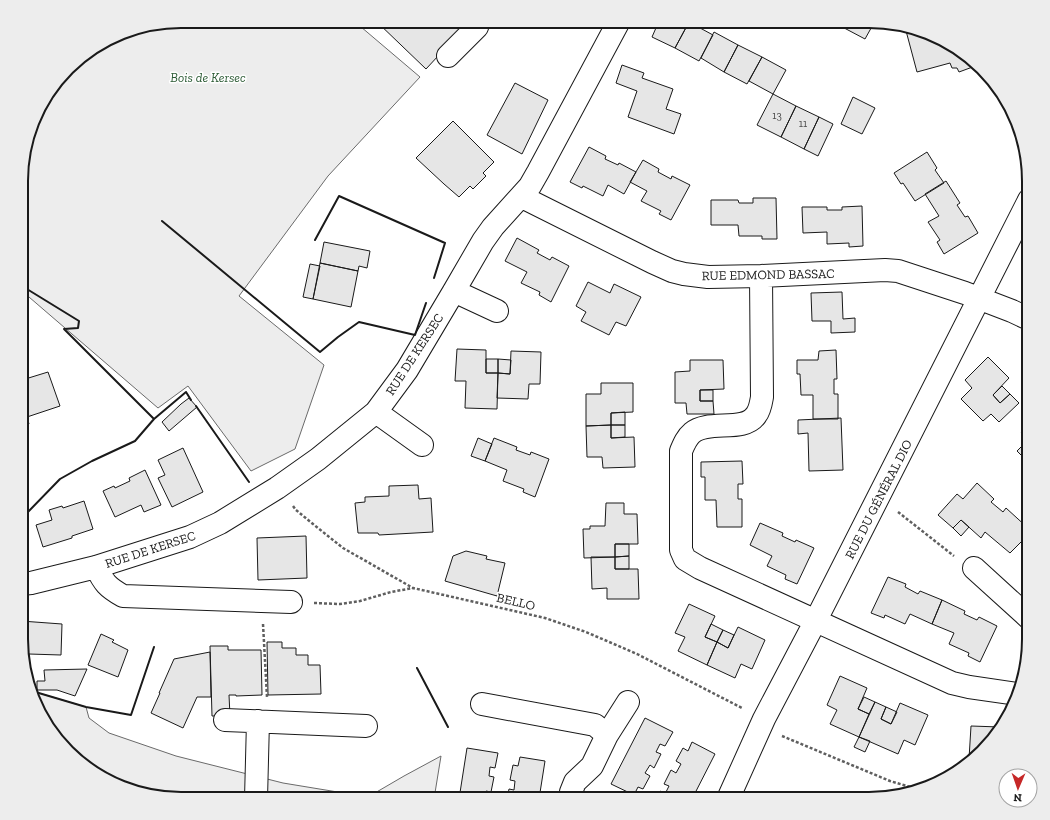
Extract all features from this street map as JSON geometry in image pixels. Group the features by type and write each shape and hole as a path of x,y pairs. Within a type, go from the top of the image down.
{"street":[{"path":"448,56 476,28"},
{"name":"RUE DE KERSEC","path":"28,583 96,567 190,537 220,523 277,488 318,459 376,412 407,370 454,292 482,241 493,226 530,186 615,28"},
{"name":"RUE EDMOND BASSAC","path":"523,194 530,200 672,271 684,274 708,277 885,270 898,271 1012,310 1022,315"},
{"name":"RUE DU GÉNÉRAL DIO","path":"731,792 762,724 1022,214"},
{"path":"761,276 762,397 760,407 756,416 750,421 740,424 702,428 692,432 685,441 681,451 681,550 685,559 700,568 952,683 1012,693"},
{"path":"454,292 497,311"},
{"path":"376,412 422,444"},
{"name":"RUE DE KERSEC","path":"96,567 109,588 123,596 291,602"},
{"path":"974,568 1022,612"},
{"path":"571,792 575,782 592,766 607,735 628,702"},
{"path":"482,704 595,725 607,735"},
{"path":"225,720 366,726"},
{"path":"257,792 263,721"}],"path":[{"name":"BELLO","path":"277,488 296,510 343,548 413,588 546,618 586,632 637,654 762,724 883,778 910,787"},
{"path":"879,497 964,564 974,568"},
{"path":"291,602 340,604 360,601 391,592 413,588"},
{"path":"262,601 263,721"}],"green space":[{"name":"Bois de Kersec","path":"171,28 362,28 420,77 328,176 239,296 324,365 295,449 251,471 188,386 158,408 28,296 29,161 36,132 48,104 66,80 80,66 104,48 141,33"},
{"path":"38,693 86,707 89,718 109,733 176,756 283,783 338,792 171,792 141,787 104,772 80,754 66,740 48,716"},
{"path":"441,756 435,792 377,792 404,776"}],"building":[{"path":"383,28 464,28 426,69"},
{"path":"656,28 686,28 675,48 652,37"},
{"path":"686,28 700,28 713,35 699,61 675,48"},
{"path":"844,28 871,28 865,39"},
{"path":"714,32 738,45 724,72 701,58"},
{"path":"906,32 946,48 971,67 959,72 957,68 952,68 950,63 917,72"},
{"path":"738,45 762,57 747,84 724,72"},
{"path":"762,57 786,70 773,94 749,81"},
{"path":"622,65 644,73 642,78 673,89 666,109 681,114 674,134 628,117 637,91 616,83"},
{"path":"515,83 548,100 522,154 487,135"},
{"path":"773,94 796,106 781,137 757,125"},
{"path":"853,97 875,108 862,134 841,124"},
{"path":"796,106 819,117 804,149 781,137"},
{"path":"819,117 833,124 818,156 804,149"},
{"path":"453,121 494,162 483,173 486,176 473,189 470,186 459,197 416,158"},
{"path":"589,147 606,156 605,159 618,165 619,163 636,172 624,194 608,185 603,196 583,186 582,188 570,182"},
{"path":"927,152 937,168 935,170 944,183 915,201 894,173"},
{"path":"643,160 659,169 658,172 671,179 672,176 690,185 671,220 659,214 661,211 641,201 647,191 630,182"},
{"path":"946,181 960,203 957,205 965,217 968,216 978,233 944,254 937,242 940,240 928,222 939,216 925,194"},
{"path":"753,198 776,198 777,239 762,239 762,236 739,236 738,225 711,225 711,200 738,200 739,203 753,203"},
{"path":"862,206 863,246 849,247 849,243 827,244 827,232 803,233 802,207 827,207 827,210 842,210 842,207"},
{"path":"517,238 539,250 537,253 550,260 552,257 569,266 551,302 539,295 540,292 521,283 527,272 505,261"},
{"path":"324,242 370,251 367,268 359,266 358,271 320,263"},
{"path":"320,263 358,271 351,307 313,299"},
{"path":"310,264 320,266 313,299 303,297"},
{"path":"588,282 610,293 614,284 641,297 626,326 616,322 609,335 581,321 586,312 576,306"},
{"path":"842,292 843,319 855,318 855,332 831,333 831,321 812,321 811,293"},
{"path":"457,349 486,350 486,373 498,373 497,409 465,408 466,381 455,381"},
{"path":"836,350 837,379 834,379 834,394 838,394 838,419 813,419 813,395 801,395 800,374 797,374 797,360 818,360 819,351"},
{"path":"511,351 541,352 540,384 529,384 528,399 497,398 498,373 510,374"},
{"path":"988,357 1009,378 993,395 1000,403 1010,394 1019,403 999,422 991,414 983,421 961,399 972,388 965,380"},
{"path":"486,359 498,359 498,373 486,373"},
{"path":"498,359 511,360 510,374 498,373"},
{"path":"690,360 723,360 724,389 700,390 700,401 713,401 714,414 687,414 686,403 675,403 675,372 690,371"},
{"path":"48,372 60,406 28,417 28,378"},
{"path":"601,383 633,383 633,412 611,413 611,425 586,426 586,394 601,394"},
{"path":"1002,386 1010,394 1000,403 993,395"},
{"path":"700,390 713,390 713,401 700,401"},
{"path":"189,398 197,407 169,431 162,422"},
{"path":"625,412 625,425 611,425 611,413"},
{"path":"841,418 843,470 809,471 808,433 798,434 798,420"},
{"path":"611,425 625,425 625,437 611,438"},
{"path":"611,425 611,438 634,437 635,467 603,468 602,457 587,457 586,426"},
{"path":"478,438 492,444 485,461 471,456"},
{"path":"494,438 517,447 516,450 530,455 531,452 549,459 535,497 523,492 524,489 503,481 507,470 485,461"},
{"path":"1022,446 1022,456 1017,451"},
{"path":"183,448 203,492 172,507 158,478 165,475 158,460"},
{"path":"742,461 743,484 738,484 738,499 742,499 742,527 717,527 716,500 705,500 705,477 701,477 701,462"},
{"path":"145,470 161,505 144,512 141,505 115,517 103,491 114,486 115,488 130,481 129,478"},
{"path":"977,483 994,499 991,502 1003,512 1006,508 1022,523 1022,541 1010,553 985,532 981,538 961,520 953,528 938,515 957,494 963,499"},
{"path":"418,485 419,499 431,498 433,532 379,535 378,533 358,533 355,503 365,502 365,497 389,496 389,486"},
{"path":"84,501 93,529 72,536 72,538 43,547 36,525 52,520 49,510 62,506 63,508"},
{"path":"606,503 624,503 624,514 637,514 638,544 615,544 615,557 584,558 583,529 590,529 590,526 605,526"},
{"path":"961,520 969,527 961,536 953,528"},
{"path":"760,523 783,533 782,536 814,548 797,584 785,579 786,575 767,566 772,556 750,545"},
{"path":"306,536 307,578 258,580 257,538"},
{"path":"615,544 629,544 629,556 615,557"},
{"path":"466,551 487,556 486,559 505,563 497,596 445,581 453,556"},
{"path":"629,556 629,569 615,569 615,557"},
{"path":"591,557 615,557 615,569 638,569 639,599 607,599 607,588 592,589"},
{"path":"888,577 906,584 905,587 918,594 920,591 942,600 932,624 910,614 905,624 885,615 884,618 871,613"},
{"path":"942,600 965,611 964,614 977,620 979,617 997,626 980,662 968,656 969,653 949,644 954,633 932,624"},
{"path":"689,604 715,616 705,637 717,642 707,665 678,651 685,637 675,633"},
{"path":"28,622 62,624 61,655 29,654 29,656"},
{"path":"711,624 723,630 717,642 705,637"},
{"path":"738,627 765,640 752,669 741,664 735,678 707,665 717,642 728,648"},
{"path":"723,630 734,635 728,648 717,642"},
{"path":"101,634 114,640 112,642 128,650 118,677 88,665"},
{"path":"267,642 282,642 282,648 296,648 296,655 308,655 308,665 320,665 321,694 268,695"},
{"path":"210,646 228,646 228,650 261,650 262,695 229,695 230,716 212,716"},
{"path":"210,652 211,697 197,697 183,728 151,713 174,659"},
{"path":"87,669 75,696 57,690 37,690 37,681 45,681 44,670"},
{"path":"840,676 867,688 858,709 869,714 859,737 830,724 837,710 827,705"},
{"path":"864,697 875,702 869,714 858,709"},
{"path":"875,702 886,707 881,719 891,724 900,703 928,715 915,745 904,740 898,754 859,737"},
{"path":"886,707 897,712 891,724 881,719"},
{"path":"645,718 673,732 665,746 660,744 656,752 661,754 654,768 650,765 645,773 650,776 643,789 638,787 636,792 628,792 611,784"},
{"path":"971,726 994,727 984,740 969,755"},
{"path":"859,737 870,741 865,752 854,747"},
{"path":"692,742 715,754 696,792 666,792 669,786 664,784 671,770 676,773 681,764 676,761 683,748 688,751"},
{"path":"467,748 498,753 495,768 490,767 489,776 494,777 491,792 460,792"},
{"path":"520,757 545,761 540,792 508,792 509,789 514,790 515,781 510,780 513,765 518,766"}],"wall":[{"path":"315,240 339,196 445,243 434,278"},
{"path":"162,221 320,352 359,322 415,335 426,303"},
{"path":"28,290 79,321 78,328 64,329 154,419"},
{"path":"28,512 60,479 92,461 135,441 154,419 186,392 191,400"},
{"path":"196,406 249,482"},
{"path":"38,693 86,707 131,715 154,647"},
{"path":"417,668 448,727"}]}
